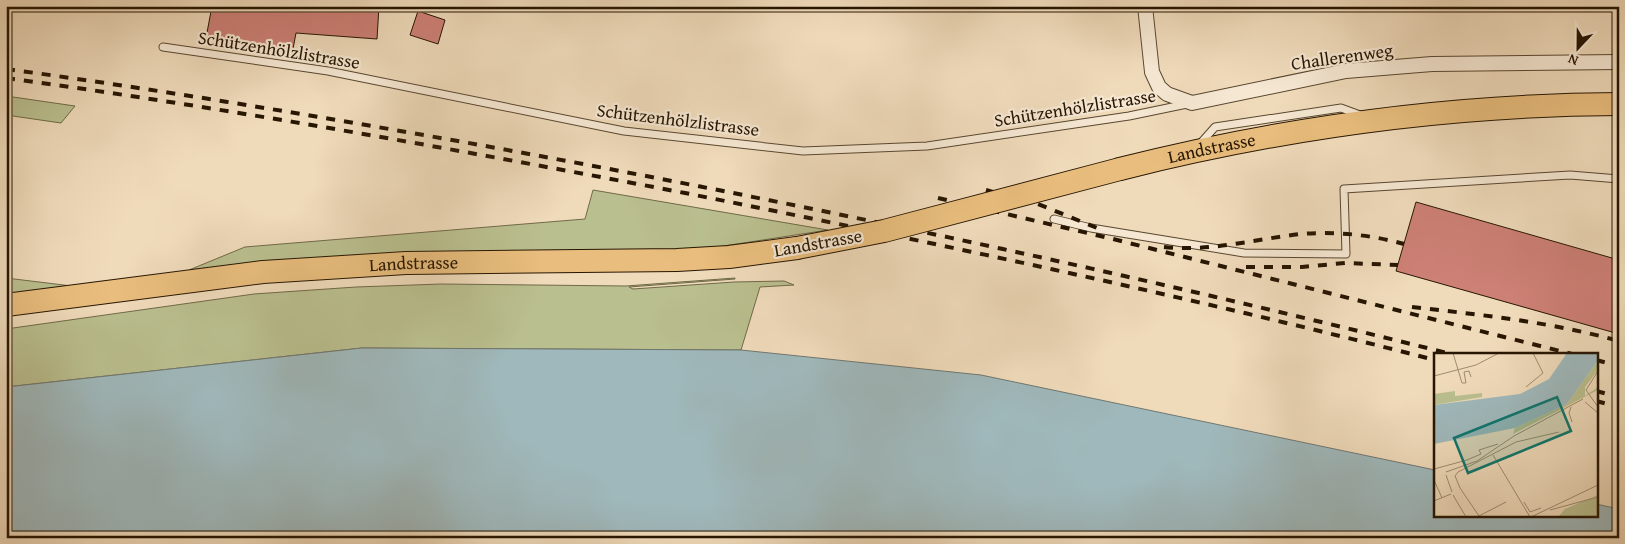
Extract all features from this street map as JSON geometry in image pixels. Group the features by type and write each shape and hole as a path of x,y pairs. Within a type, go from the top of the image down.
{"main road":[{"name":"Landstrasse","path":"6,305 263,272 406,263 676,260 729,257 797,248 884,231 1194,151 1282,135 1376,120 1437,113 1544,105 1619,104"}],"street":[{"path":"1145,6 1152,72 1160,87 1167,94 1192,103"},
{"name":"Challerenweg","path":"1192,103 1346,71 1432,64 1619,62"}],"lane":[{"name":"Schützenhölzlistrasse","path":"163,47 328,71 624,131 803,151 927,146 1128,116 1192,103"},
{"path":"1054,219 1091,228 1244,253 1346,254 1344,189 1570,175 1619,179"}],"green space":[{"path":"6,96 75,106 61,123 6,115"},
{"path":"593,190 828,230 717,247 572,255 241,264 189,270 245,247 585,219"},
{"path":"6,278 80,287 6,298"},
{"path":"735,278 629,287 633,289 734,282 784,281 794,285 760,287 741,350 362,348 6,387 6,329 254,294 356,287 441,284 626,286"}],"water":[{"path":"362,348 741,350 981,375 1434,470 1434,516 1598,516 1598,504 1619,509 1619,538 6,538 6,387"}],"building":[{"path":"212,6 379,6 377,39 296,33 292,54 206,38"},
{"path":"418,11 445,20 438,44 410,35"},
{"path":"1416,202 1619,260 1619,334 1396,271"}],"railway":[{"path":"6,69 174,93 341,121 703,187 953,238 1203,294 1447,353"},
{"path":"6,78 346,131 685,193 1061,271 1342,336 1434,360"},
{"path":"986,190 1038,204 1102,230"},
{"path":"938,198 1113,239 1568,353"},
{"path":"1164,247 1199,248 1301,234 1327,233 1366,236 1404,244"},
{"path":"1246,267 1302,267 1345,263 1398,265"},
{"path":"1412,307 1542,324 1619,341"},
{"path":"1598,361 1619,366"},
{"path":"1598,392 1619,397"},
{"path":"1598,402 1619,407"}]}
